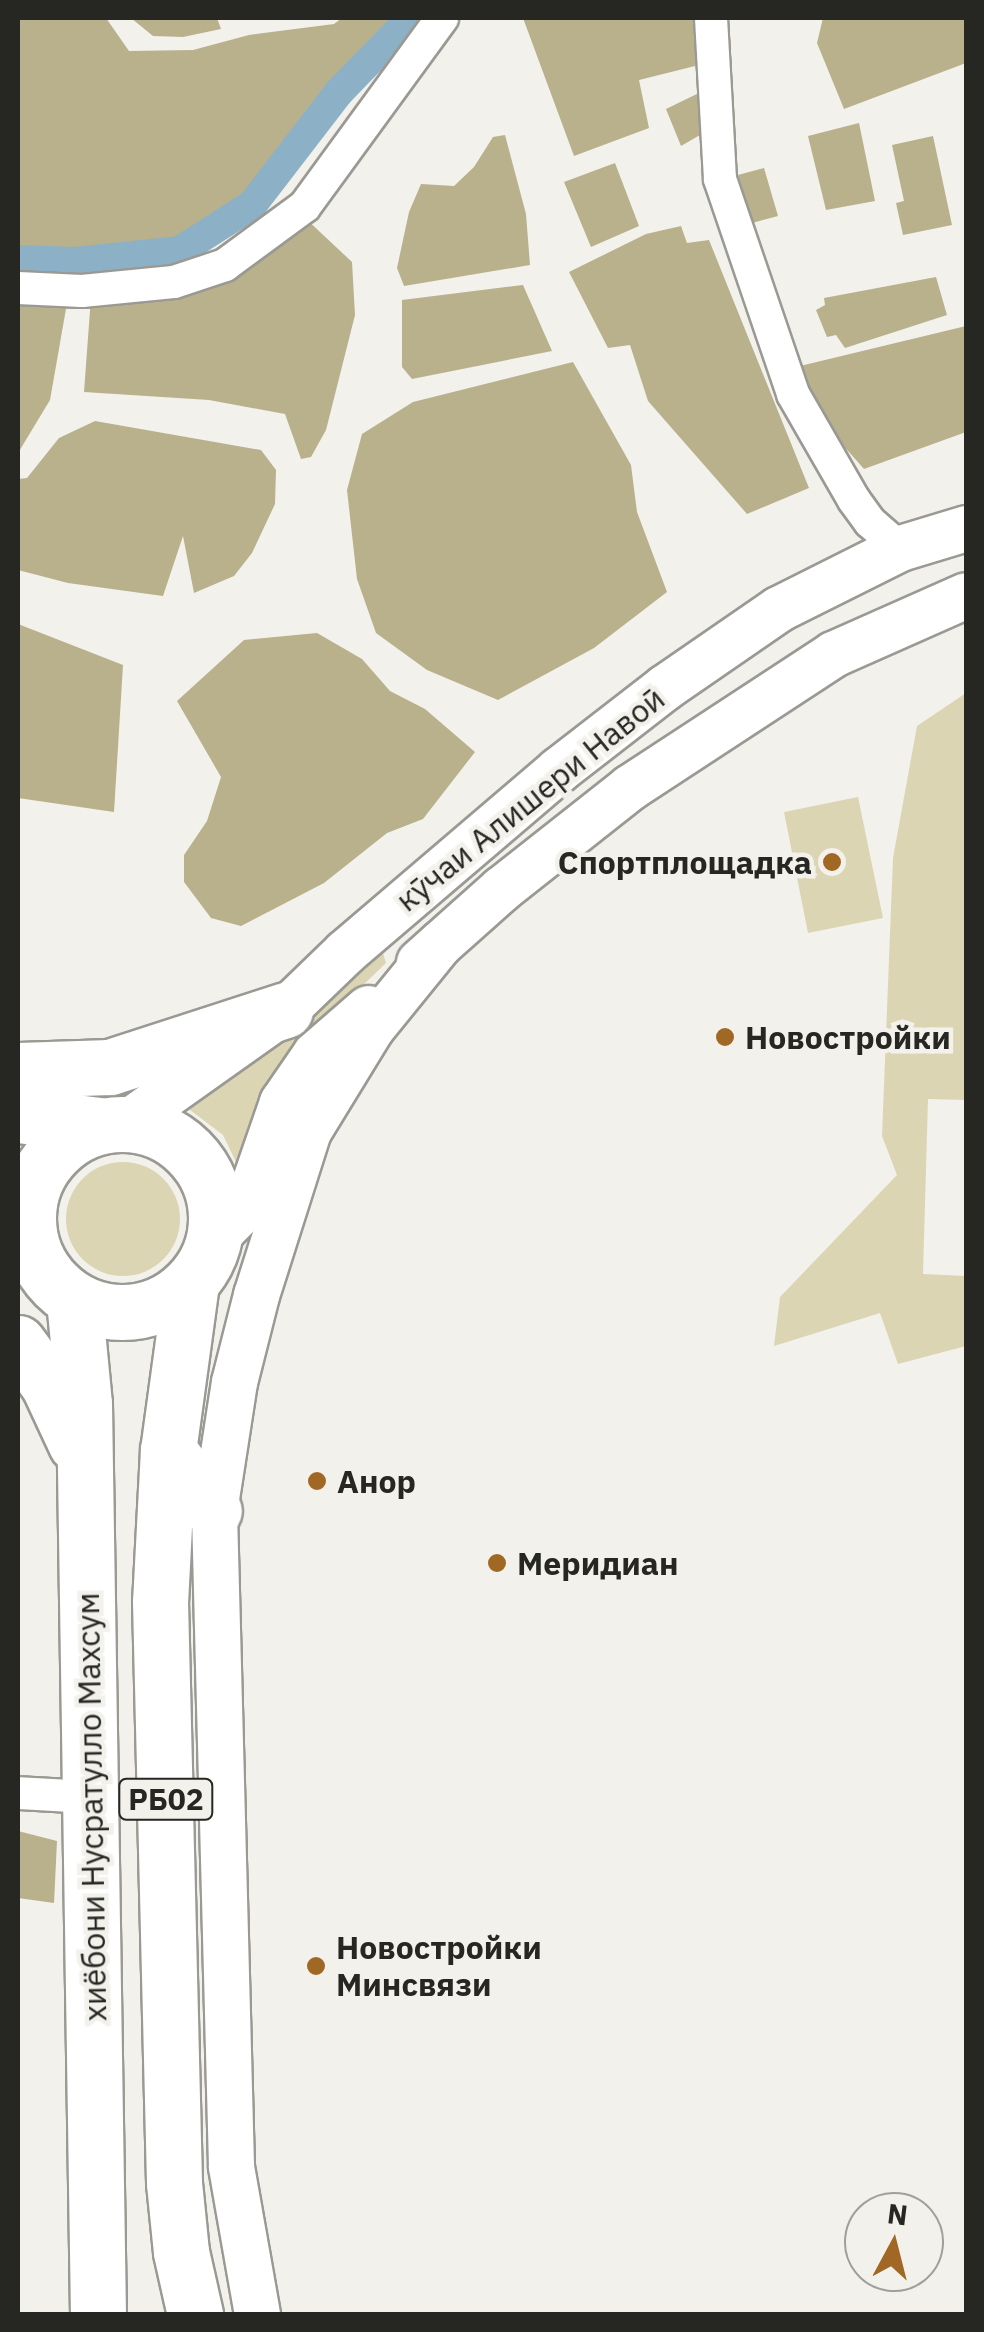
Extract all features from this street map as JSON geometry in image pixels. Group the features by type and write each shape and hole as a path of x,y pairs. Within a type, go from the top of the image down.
{"highway":[{"path":"18,1070 110,1067 285,1010"},
{"name":"РБ02","path":"18,1115 154,1128 178,1142 198,1161 214,1198 168,1450 160,1600 174,2183 182,2252 195,2314"},
{"name":"РБ02","path":"48,1283 29,1239 30,1190 56,1149 76,1134 113,1124"},
{"path":"48,1283 98,1309 136,1310 171,1298 203,1260"},
{"name":"хиёбони Нусратулло Махсум","path":"48,1283 84,1404 81,1455 98,2314"},
{"path":"18,1343 48,1384 81,1455"},
{"path":"168,1450 214,1511"}],"street":[{"path":"18,288 82,291 174,282 225,265 304,206 442,18"},
{"path":"711,18 720,179 794,394 854,500 870,522 900,548"},
{"name":"кӯчаи Алишери Навоӣ","path":"113,1124 285,1010 345,952 558,770 778,609 900,548 966,528"},
{"name":"кӯчаи Алишери Навоӣ","path":"203,1260 246,1206 282,1102 315,1054 440,944 630,787 742,712 833,654 966,595"},
{"path":"257,2314 231,2166 214,1511 238,1364 308,1131 372,1028 440,944"},
{"path":"18,1793 90,1797"}],"shaded area":[{"path":"18,18 106,18 129,51 193,50 249,35 334,24 342,18 404,18 335,91 250,200 179,248 77,258 18,256"},
{"path":"131,18 217,18 221,29 183,37 153,36"},
{"path":"523,18 695,18 695,66 639,80 649,128 574,156"},
{"path":"823,18 966,18 966,63 844,109 817,43"},
{"path":"705,90 712,128 681,146 666,109"},
{"path":"859,123 875,201 826,210 808,136"},
{"path":"505,135 526,214 530,265 404,286 397,268 409,212 421,184 454,186 474,167 493,137"},
{"path":"933,136 952,225 903,235 896,203 904,201 892,145"},
{"path":"615,163 639,226 591,247 564,182"},
{"path":"764,168 778,216 752,223 738,175"},
{"path":"304,217 352,262 355,315 326,430 311,457 301,459 285,414 209,400 84,392 91,297 219,285"},
{"path":"681,226 687,243 709,240 809,488 747,514 648,401 630,345 608,348 569,272 646,234"},
{"path":"936,277 947,315 845,348 836,335 827,337 816,310 825,305 824,298"},
{"path":"523,285 552,351 412,379 402,367 402,300"},
{"path":"18,294 67,303 50,400 18,453"},
{"path":"966,326 966,432 864,469 818,417 796,367"},
{"path":"573,362 631,465 637,512 667,592 594,648 498,700 427,670 376,633 357,579 347,490 362,434 413,402"},
{"path":"95,421 261,450 276,470 275,504 252,553 234,576 194,593 183,536 163,596 68,583 18,570 18,479 27,478 59,438"},
{"path":"18,624 123,665 114,812 18,798"},
{"path":"317,633 362,659 390,691 425,709 475,752 423,819 387,833 324,883 241,926 211,918 184,882 184,855 207,821 221,777 177,701 244,640"},
{"path":"966,693 966,1100 928,1099 923,1274 966,1276 966,1346 898,1364 880,1313 774,1346 780,1297 897,1175 882,1136 893,858 917,726"},
{"path":"858,797 883,918 808,933 784,812"},
{"path":"382,950 386,963 332,1015 260,1109 236,1162 223,1135 177,1100 270,1043"},
{"path":"123,1162 155,1171 171,1187 180,1219 171,1251 155,1267 123,1276 91,1267 75,1251 66,1219 75,1187 91,1171"},
{"path":"18,1831 57,1841 54,1903 18,1898"}],"waterway":[{"path":"18,260 76,262 180,251 252,205 339,92 411,18"}],"place":[{"name":"Спортплощадка","path":"832,862"},
{"name":"Новостройки","path":"725,1037"},
{"name":"Анор","path":"317,1481"},
{"name":"Меридиан","path":"497,1563"},
{"name":"Новостройки Минсвязи","path":"316,1966"}]}
